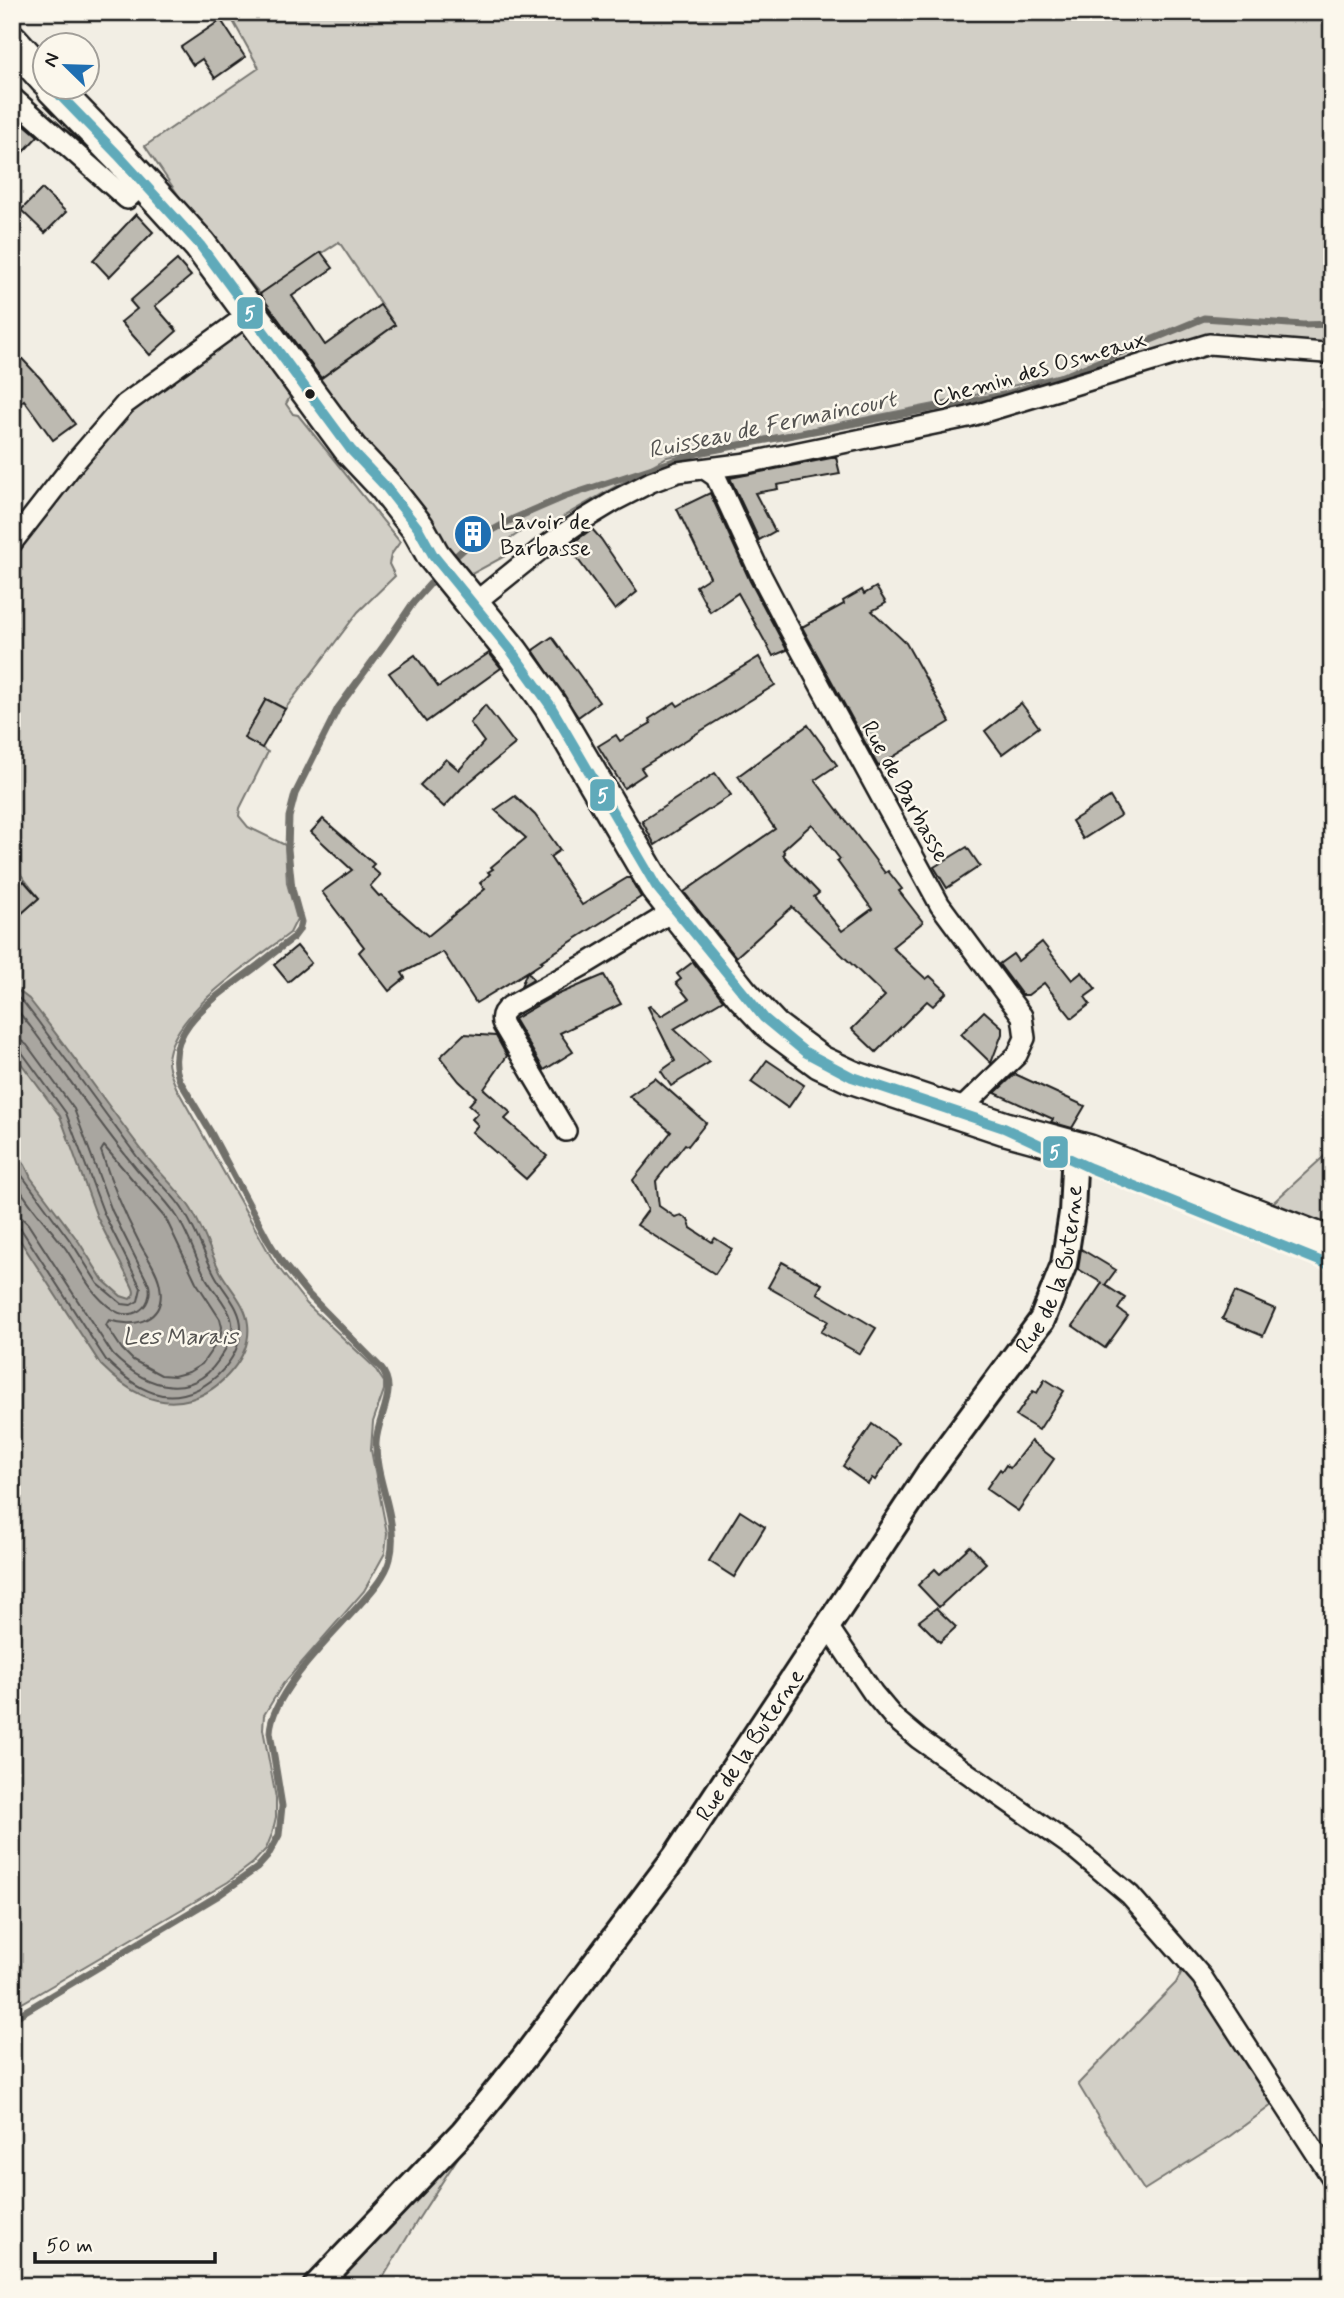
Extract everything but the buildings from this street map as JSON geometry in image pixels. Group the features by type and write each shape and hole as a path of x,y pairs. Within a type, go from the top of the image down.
{"main road":[{"path":"12,41 32,63"},
{"path":"66,102 208,254 249,314 356,457 385,486 418,528 433,555 512,652 550,705 652,879 752,1006 805,1052 852,1077 1332,1244"},
{"path":"1075,1154 1332,1266"}],"street":[{"path":"12,97 127,199 144,183"},
{"path":"12,543 75,461 125,404 249,314"},
{"name":"Chemin des Osmeaux","path":"466,594 616,500 678,472 747,463 968,417 1209,344 1325,353"},
{"name":"Rue de Barbasse","path":"706,470 716,477 785,621 940,905 1022,1016 1025,1038 1017,1055 957,1113"},
{"path":"566,1132 503,1025 502,1013 675,911"},
{"name":"Rue de la Buterne","path":"316,2286 463,2132 523,2059 675,1857 929,1473 1042,1321 1064,1264 1072,1213 1075,1154"},
{"path":"827,1625 873,1693 894,1718 919,1739 1074,1848 1130,1895 1202,1977 1332,2178"}],"shaded area":[{"path":"228,12 1331,12 1332,345 1307,346 1248,336 1211,337 955,400 667,457 552,523 533,523 503,544 505,556 470,575 444,546 319,380 395,325 339,242 260,294 183,202 145,146 259,68"},
{"path":"247,332 291,395 286,404 293,414 298,415 400,542 391,555 389,564 395,576 358,612 285,709 266,699 244,737 268,752 240,808 239,816 248,827 285,845 287,883 297,919 290,933 236,973 198,1007 172,1043 168,1065 176,1087 274,1262 307,1304 374,1367 384,1382 384,1390 373,1422 371,1450 387,1533 385,1553 364,1591 283,1684 264,1715 263,1729 276,1798 276,1817 266,1849 228,1882 12,2009 12,922 39,898 12,863 12,556 65,486 136,403 239,333"},
{"path":"1332,1149 1332,1237 1265,1210"},
{"path":"1181,1962 1275,2105 1144,2190 1078,2084 1176,1983 1181,1973"},
{"path":"466,2145 378,2286 333,2286"}],"water":[{"name":"Les Marais","path":"12,986 29,999 149,1160 189,1206 221,1273 238,1297 248,1324 245,1348 232,1371 202,1395 178,1401 153,1399 131,1389 111,1374 101,1365 12,1228 12,1149 103,1280 121,1296 130,1299 133,1295 132,1286 97,1217 60,1116 12,1051"}],"waterway":[{"name":"Ruisseau de Fermaincourt","path":"448,563 473,541 513,519 564,497 698,453 1003,395 1069,374 1204,318 1303,325 1332,324"},
{"name":"Ruisseau de Fermaincourt","path":"12,2019 219,1895 257,1868 267,1857 279,1835 282,1806 270,1732 273,1716 293,1681 374,1588 390,1559 392,1529 379,1472 376,1443 388,1394 386,1376 308,1294 281,1261 180,1081 176,1064 177,1048 193,1019 218,995 293,938 299,930 301,922 292,889 288,849 289,817 295,794 338,708 413,603 438,575"}],"transit line":[{"name":"5","path":"67,102 200,245 351,450 385,486 418,528 433,555 512,652 550,705 656,886 764,1018 805,1052 852,1077 1004,1128 1090,1168 1332,1266"}],"place":[{"name":"Lavoir de Barbasse","path":"473,534"}]}
